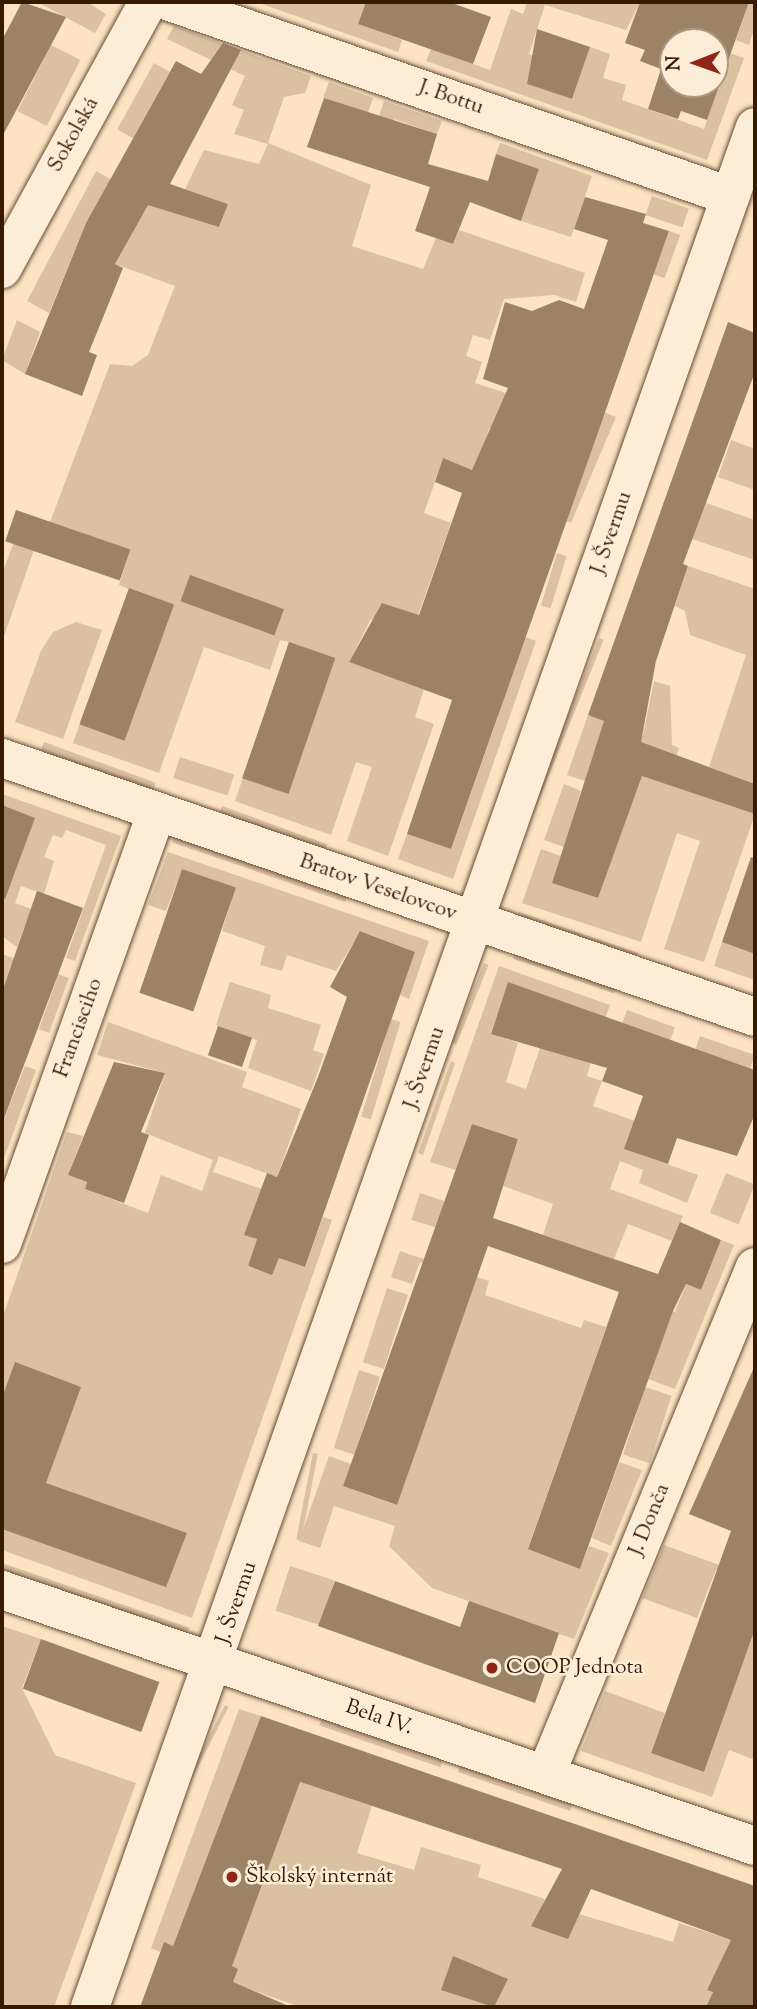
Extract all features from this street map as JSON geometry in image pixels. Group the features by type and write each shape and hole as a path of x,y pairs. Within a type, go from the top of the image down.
{"street":[{"name":"Sokolská","path":"2,269 148,2"},
{"name":"J. Bottu","path":"170,2 730,196"},
{"name":"J. Švermu","path":"90,2007 216,1663 755,127"},
{"name":"Bratov Veselovcov","path":"2,758 755,1017"},
{"name":"Francisciho","path":"2,1244 157,812"},
{"name":"J. Donča","path":"545,1774 755,1266"},
{"name":"Bela IV.","path":"2,1590 755,1846"}],"shaded area":[{"path":"37,2 87,2 106,14 95,33"},
{"path":"256,2 366,2 359,24 402,40 398,52"},
{"path":"527,2 640,2 626,30 545,5 529,54 537,57 527,84 572,99 590,47 610,54 603,78 626,85 622,100 704,129 715,98 729,98 729,53 744,58 707,160 426,61 431,49 490,70 511,9 523,14"},
{"path":"749,2 755,2 755,26 749,45 736,40"},
{"path":"174,26 311,76 305,93 284,97 268,143 371,185 352,246 423,269 436,238 453,244 459,230 585,273 576,302 554,295 504,299 490,340 473,335 466,356 482,362 475,383 522,398 489,429 486,438 499,443 487,479 443,459 424,513 451,523 418,615 382,603 382,623 371,619 349,662 424,689 415,717 434,724 388,856 347,841 372,767 356,762 331,835 235,801 289,642 280,640 270,670 204,647 159,773 73,743 129,589 119,585 130,550 50,522 110,364 132,366 148,355 175,286 115,264 150,200 219,227 228,204 185,189 204,150 259,164 268,144 234,134 244,110 232,105 245,76 167,39"},
{"path":"51,45 80,60 47,126 17,111"},
{"path":"154,63 170,72 133,138 117,129"},
{"path":"329,82 373,98 367,114 323,98"},
{"path":"384,101 442,121 437,134 394,119 378,168 363,163"},
{"path":"500,143 592,176 571,237 521,221 539,169 496,154"},
{"path":"96,171 112,180 86,223 49,313 27,301"},
{"path":"652,196 689,209 682,228 645,215"},
{"path":"669,231 680,235 665,278 653,274"},
{"path":"17,320 40,332 25,374 2,360"},
{"path":"604,412 616,417 571,523 559,518"},
{"path":"731,440 755,449 755,490 718,477"},
{"path":"706,503 755,520 755,560 692,539"},
{"path":"14,542 34,550 2,642 2,574"},
{"path":"557,553 567,556 550,609 541,606"},
{"path":"688,566 755,589 755,784 709,767 746,655 690,635 685,611 675,606"},
{"path":"76,622 102,630 63,739 15,722 41,651 53,632"},
{"path":"525,637 536,641 453,879 398,859 407,834 451,849 498,717 440,695"},
{"path":"599,638 604,640 501,894 496,892"},
{"path":"654,681 670,686 672,745 679,748 668,784 755,814 704,962 664,949 700,841 677,833 641,942 522,903 541,849 561,856 553,883 598,898 645,767 595,750 585,781 567,775 588,715 643,735"},
{"path":"44,742 156,783 153,791 41,750"},
{"path":"180,757 234,775 227,796 173,778"},
{"path":"564,784 581,791 564,847 544,840"},
{"path":"2,794 121,836 75,961 66,958 106,845 66,830 62,838 53,835 44,857 54,861 44,894 21,886 15,903 31,909 17,947 2,936 2,878 11,881 34,818 2,805"},
{"path":"222,806 327,844 325,852 219,814"},
{"path":"175,835 348,895 345,902 172,843"},
{"path":"168,852 429,941 409,999 400,995 415,952 361,931 336,971 287,955 282,971 260,965 265,946 222,931 235,888 182,869 166,911 148,905"},
{"path":"519,912 638,953 636,959 517,918"},
{"path":"722,942 755,954 755,980 714,966"},
{"path":"515,953 616,988 614,994 513,959"},
{"path":"2,954 69,978 49,1033 39,1029 56,981 11,965 2,992"},
{"path":"484,963 489,965 456,1045 452,1043"},
{"path":"499,966 610,1005 605,1019 508,983 491,1033 518,1043 506,1082 526,1089 541,1045 591,1062 587,1076 602,1081 593,1106 635,1121 625,1149 698,1175 687,1203 639,1183 643,1170 620,1161 610,1189 683,1216 672,1241 628,1224 614,1259 543,1235 553,1204 503,1186 518,1139 472,1124 456,1170 430,1162"},
{"path":"230,982 271,995 268,1008 321,1025 313,1050 324,1054 311,1091 248,1068 257,1040 216,1025"},
{"path":"627,1010 675,1027 670,1042 622,1024"},
{"path":"391,1019 401,1022 371,1119 361,1117"},
{"path":"108,1022 247,1072 242,1087 301,1109 277,1177 219,1156 213,1172 273,1193 245,1235 257,1239 248,1267 272,1274 279,1258 305,1267 323,1217 332,1220 192,1618 2,1550 2,1319 67,1132 83,1136 68,1175 87,1182 85,1189 148,1213 161,1175 202,1191 213,1160 145,1133 165,1073 97,1055"},
{"path":"700,1036 755,1055 750,1068 695,1049"},
{"path":"451,1061 455,1063 423,1155 418,1153"},
{"path":"25,1066 36,1070 2,1164 2,1124"},
{"path":"726,1173 755,1185 739,1224 710,1213"},
{"path":"420,1193 447,1202 438,1228 411,1220"},
{"path":"721,1240 734,1245 675,1389 648,1379 660,1345 606,1328 528,1548 580,1569 589,1546 609,1553 574,1639 432,1588 389,1546 395,1526 334,1506 320,1548 299,1541 329,1456 351,1464 343,1486 396,1505 475,1282 420,1262 412,1284 391,1277 400,1251 489,1281 485,1295 581,1328 584,1320 606,1327 619,1292 675,1312 686,1284 701,1290"},
{"path":"387,1288 408,1295 384,1369 363,1362"},
{"path":"359,1370 380,1377 355,1455 334,1448"},
{"path":"645,1387 672,1396 650,1463 623,1455"},
{"path":"313,1453 318,1454 301,1540 296,1539"},
{"path":"619,1462 642,1470 611,1546 592,1538"},
{"path":"664,1545 755,1578 755,1583 716,1570 697,1618 642,1598"},
{"path":"2,1563 189,1627 186,1636 2,1573"},
{"path":"290,1566 335,1581 320,1625 275,1611"},
{"path":"2,1626 41,1639 22,1688 55,1755 136,1783 54,2007 2,2007"},
{"path":"755,1629 755,1760 729,1750 712,1797 581,1751 605,1691 665,1713 651,1753 704,1772"},
{"path":"225,1705 229,1707 111,1937 108,1935"},
{"path":"239,1709 261,1716 173,1946 164,1943 160,1952 151,1948"},
{"path":"322,1718 443,1760 440,1767 319,1726"},
{"path":"460,1765 573,1803 570,1811 458,1772"},
{"path":"290,1779 372,1806 357,1853 414,1870 421,1847 481,1865 478,1877 545,1899 534,1927 579,1914 673,1942 679,1923 738,1942 707,1989 713,1992 706,2007 300,2007 246,1988 239,2007 225,2004 232,1966 288,1813"}],"building":[{"path":"22,2 66,17 2,137 2,40"},
{"path":"366,2 449,2 491,17 473,64 358,24"},
{"path":"640,2 749,2 729,58 729,28 659,28 659,68 640,61 645,50 625,43"},
{"path":"537,29 590,47 572,99 527,84"},
{"path":"223,43 241,50 170,184 228,204 219,227 148,205 115,264 123,268 89,352 97,355 82,396 25,374 86,223 176,61 201,74"},
{"path":"659,75 659,98 715,98 707,120 681,111 678,119 648,109"},
{"path":"324,98 437,134 428,164 488,181 496,154 539,169 521,221 470,202 453,244 415,231 430,187 307,147"},
{"path":"585,197 646,214 643,223 669,231 451,849 407,834 452,700 349,662 382,603 419,615 462,493 435,482 443,458 472,470 508,388 483,379 505,302 532,311 559,300 584,309 608,240 574,229"},
{"path":"728,322 755,333 755,372 683,564 688,566 656,661 641,742 755,784 755,814 642,776 598,898 552,883 604,721 588,715"},
{"path":"16,510 130,549 120,581 5,541"},
{"path":"190,575 284,609 274,636 180,601"},
{"path":"129,588 174,604 125,741 79,724"},
{"path":"289,642 335,658 288,794 242,778"},
{"path":"2,805 35,818 5,899 2,898"},
{"path":"751,857 755,858 755,954 722,942"},
{"path":"182,869 236,888 193,1011 139,993"},
{"path":"37,891 83,908 3,1121 2,992"},
{"path":"360,931 415,952 305,1267 279,1258 272,1275 248,1266 257,1239 244,1235 267,1173 277,1177 318,1077 347,997 330,987"},
{"path":"508,982 755,1070 755,1114 737,1156 677,1138 668,1164 624,1149 643,1096 602,1081 607,1068 491,1034"},
{"path":"218,1026 252,1038 242,1067 208,1055"},
{"path":"114,1062 165,1073 141,1132 149,1135 124,1203 85,1189 87,1182 68,1175"},
{"path":"472,1124 518,1139 493,1218 658,1274 680,1222 721,1240 701,1290 686,1284 673,1311 580,1569 528,1549 619,1292 488,1246 397,1505 343,1486"},
{"path":"15,1362 81,1387 46,1483 187,1533 166,1587 2,1529 2,1398"},
{"path":"755,1365 755,1629 704,1772 651,1753 731,1531 689,1514"},
{"name":"COOP Jednota","path":"335,1581 460,1627 469,1601 559,1633 535,1703 318,1626"},
{"path":"41,1639 159,1682 141,1732 23,1689"},
{"path":"261,1716 755,1886 755,2007 706,2007 713,1992 707,1990 731,1940 591,1889 568,1939 531,1926 562,1869 300,1782 232,1966 238,1969 233,1982 291,2007 140,2007 164,1942 173,1946"},
{"path":"453,1956 508,1979 494,2007 441,1990"}],"place":[{"name":"COOP Jednota","path":"492,1668"},
{"name":"Školský internát","path":"232,1877"}]}
